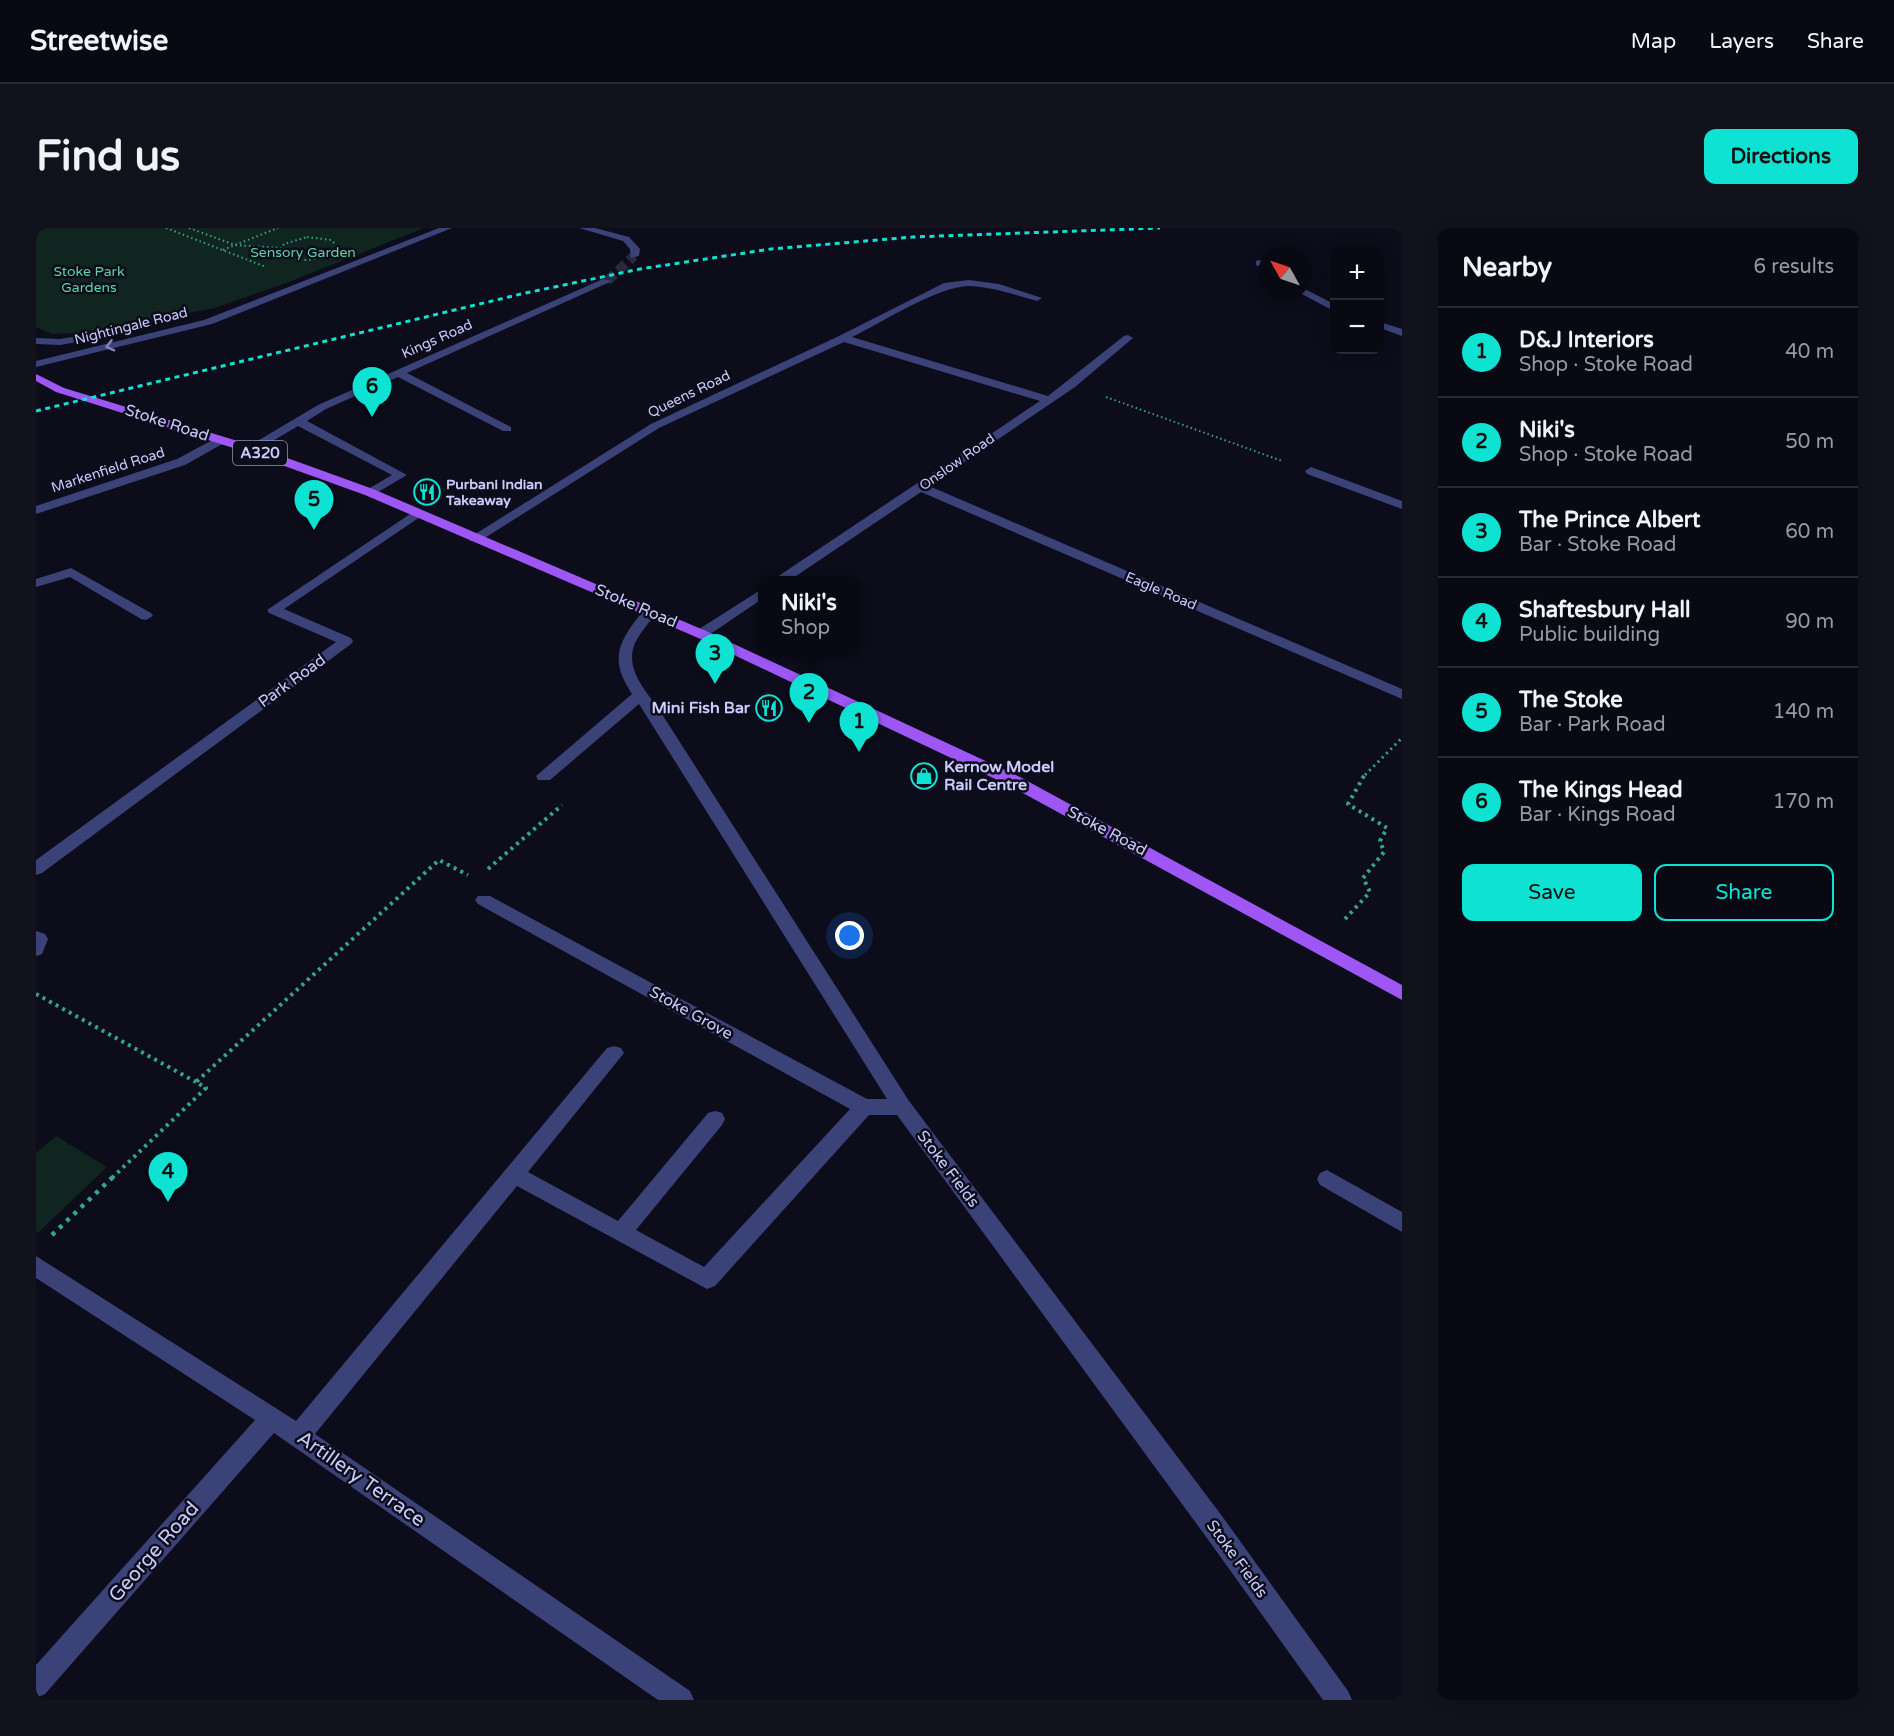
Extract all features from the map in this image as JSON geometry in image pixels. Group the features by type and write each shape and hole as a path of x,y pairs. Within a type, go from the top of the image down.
{"main road":[{"name":"Stoke Road","path":"36,377 60,390 250,449 369,492 701,634 1014,781 1402,993"}],"street":[{"name":"Nightingale Road","path":"36,364 198,325 232,314 447,228"},
{"path":"584,228 626,239 635,249 634,256"},
{"name":"Kings Road","path":"250,449 322,407 607,281"},
{"name":"Queens Road","path":"476,538 656,426 843,338 948,285 969,283 999,287 1037,298"},
{"path":"1312,296 1330,306"},
{"name":"Nightingale Road","path":"36,341 67,341 232,314"},
{"path":"1384,327 1402,333"},
{"path":"843,338 1047,399"},
{"name":"Onslow Road","path":"788,576 1047,399 1071,385 1128,338"},
{"path":"398,373 507,429"},
{"path":"298,421 401,475 369,492"},
{"name":"Markenfield Road","path":"36,510 181,462 220,440"},
{"path":"1311,471 1402,505"},
{"name":"Eagle Road","path":"921,487 1402,694"},
{"name":"Park Road","path":"36,869 346,641 274,610 416,514"},
{"path":"36,583 71,572 146,616"},
{"path":"701,634 758,596"},
{"name":"Stoke Fields","path":"650,612 627,644 625,668 639,696 652,711 902,1107 1213,1525 1339,1700"},
{"path":"544,776 639,696"},
{"name":"Stoke Grove","path":"484,900 864,1107 902,1107"},
{"path":"299,1436 614,1053"},
{"path":"514,1174 707,1279 864,1107"},
{"path":"621,1233 715,1119"},
{"path":"1327,1179 1402,1223"},
{"name":"Artillery Terrace","path":"36,1266 299,1436 681,1700"},
{"name":"George Road","path":"36,1685 272,1418"}],"path":[{"path":"166,228 307,284"},
{"path":"189,228 235,245 280,248"},
{"path":"223,250 278,228"},
{"path":"1071,385 1311,471"},
{"path":"1345,919 1370,892 1363,878 1384,852 1380,841 1387,828 1348,804 1366,773 1402,738"},
{"path":"485,872 577,792 544,776"},
{"path":"195,1082 439,860 477,879"},
{"path":"36,994 206,1088 45,1242"}],"green space":[{"name":"Stoke Park Gardens","path":"36,228 424,228 289,282 215,308 81,333 52,334 36,327"},
{"path":"56,1136 107,1167 38,1233 36,1232 36,1153"}],"tunnel":[{"path":"607,281 634,256"}],"railway":[{"path":"36,411 521,294 640,269 771,249 913,237 1160,228"}],"place":[{"name":"The Kings Head","path":"372,417"},
{"name":"Purbani Indian Takeaway","path":"427,492"},
{"name":"The Stoke","path":"314,530"},
{"name":"The Prince Albert","path":"715,684"},
{"name":"Mini Fish Bar","path":"769,708"},
{"name":"Niki's","path":"809,723"},
{"name":"D&J Interiors","path":"859,752"},
{"name":"Kernow Model Rail Centre","path":"924,776"},
{"name":"Shaftesbury Hall","path":"168,1202"}],"park label":[{"name":"Sensory Garden","path":"303,252"}]}
